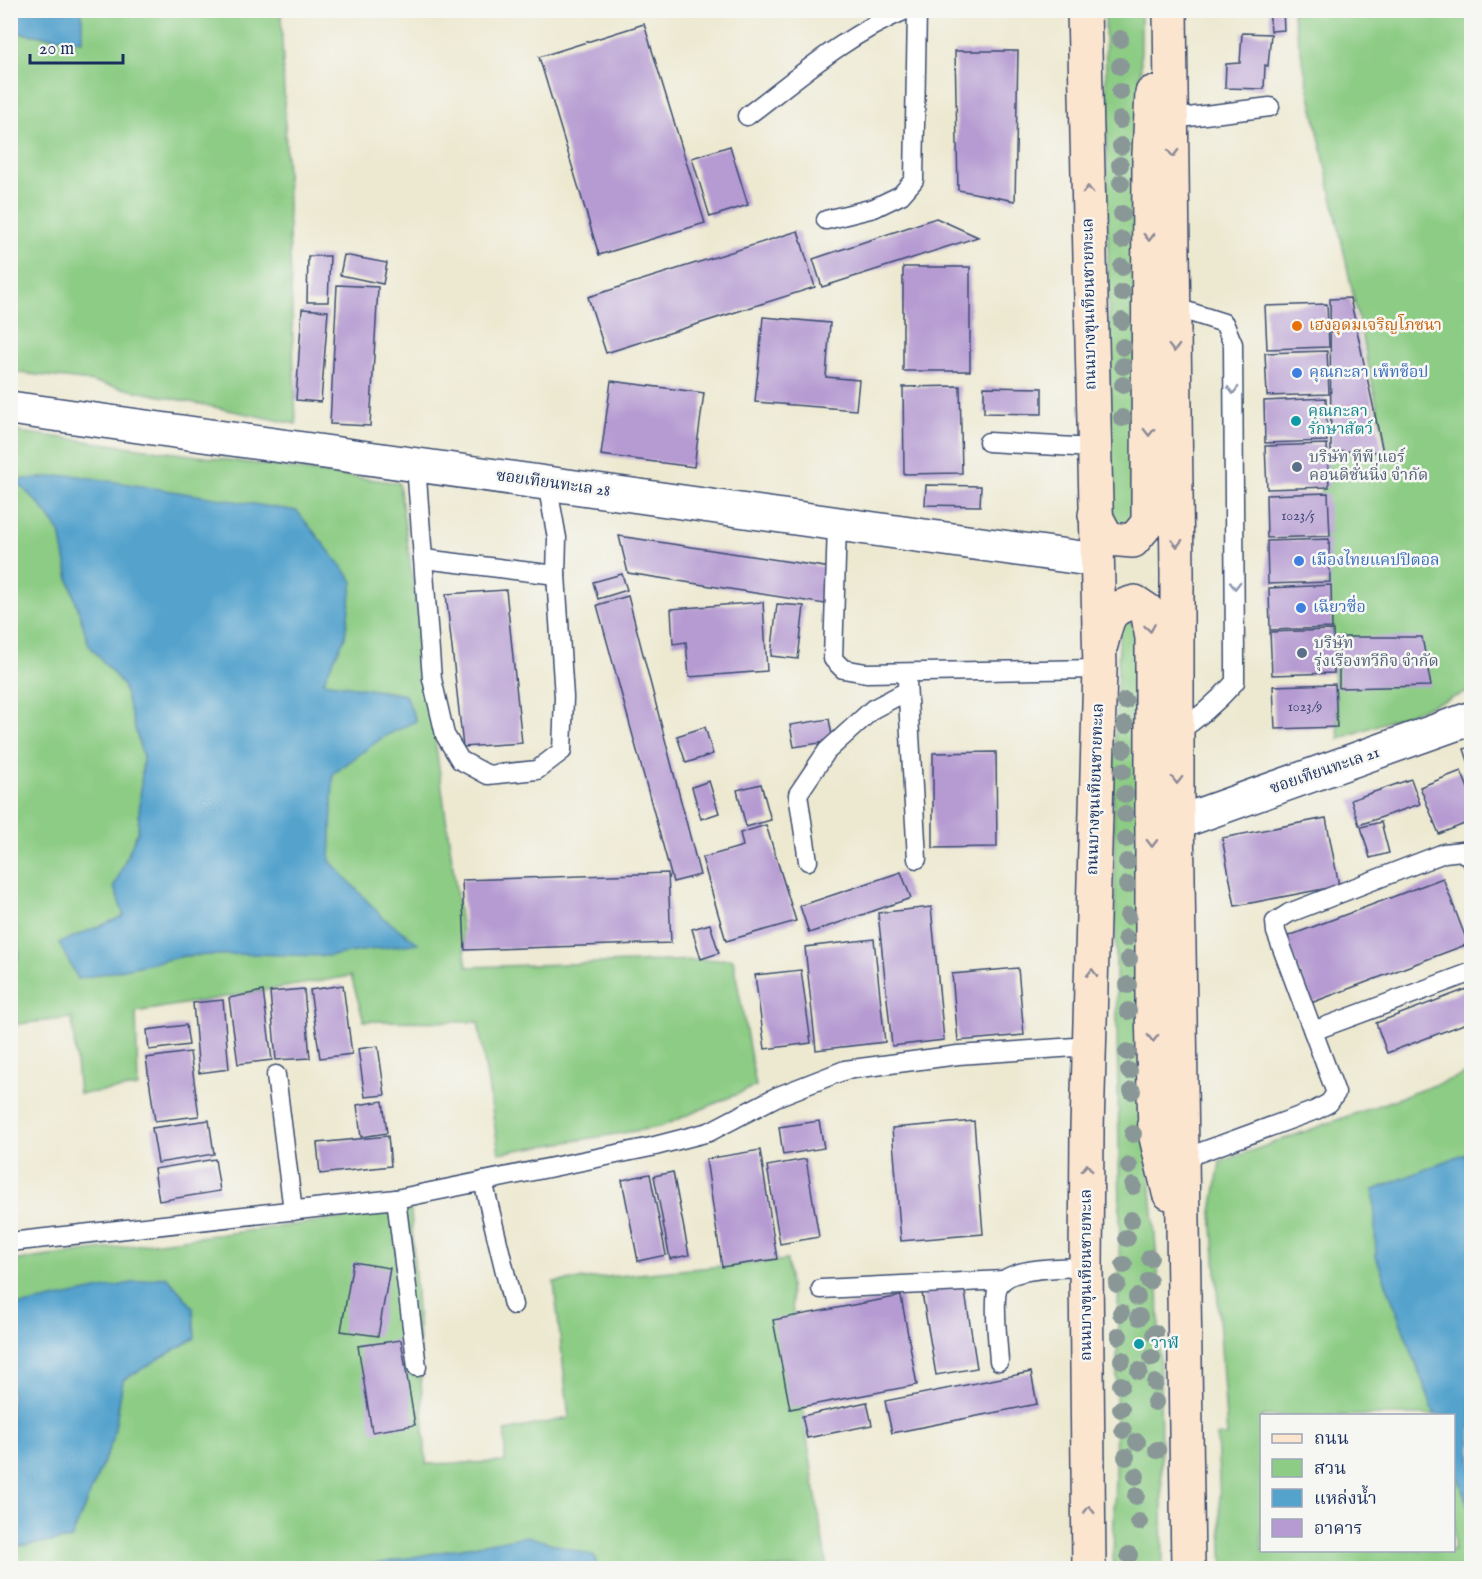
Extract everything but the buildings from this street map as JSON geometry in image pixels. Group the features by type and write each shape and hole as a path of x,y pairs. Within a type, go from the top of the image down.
{"main road":[{"name":"ถนนบางขุนเทียนชายทะเล","path":"1084,10 1100,661 1086,1267 1089,1569"},
{"path":"1095,515 1108,539 1133,541 1148,523 1149,154 1156,10"},
{"path":"1170,10 1177,823 1188,1569"},
{"path":"1100,661 1109,616 1120,605 1135,602 1147,610 1152,638 1152,994 1155,1133 1183,1257"}],"street":[{"name":"ซอยเทียนทะเล 28","path":"10,408 1096,560"},
{"name":"ซอยเทียนทะเล 21","path":"1177,823 1472,718"}],"lane":[{"path":"747,116 828,54 891,16 906,10"},
{"path":"826,220 874,208 901,195 914,180 917,10"},
{"path":"1172,119 1270,107"},
{"path":"1174,307 1224,323 1233,344 1235,682 1215,705 1177,732"},
{"path":"988,442 1093,448"},
{"path":"416,465 432,679 445,735 460,760 488,776 537,770 562,751 564,697 556,575 557,538 547,483"},
{"path":"837,524 833,658 843,669 907,682 1100,661"},
{"path":"424,559 556,575"},
{"path":"907,682 917,859"},
{"path":"808,861 798,794 827,751 907,682"},
{"path":"1182,1158 1316,1110 1329,1103 1336,1093 1276,932 1275,922 1289,913 1444,853 1462,850 1472,861"},
{"path":"1313,1031 1472,972"},
{"path":"10,1242 396,1199 651,1147 709,1132 776,1097 845,1070 958,1055 1090,1046"},
{"path":"276,1075 293,1211"},
{"path":"483,1182 513,1305"},
{"path":"396,1199 417,1367"},
{"path":"820,1290 1004,1280 1015,1274 1033,1270 1086,1267"},
{"path":"999,1361 997,1290 1004,1280"}],"green space":[{"path":"82,11 281,11 296,424 83,380 11,372 10,32 81,41"},
{"path":"1105,11 1141,11 1139,517 1130,526 1116,523 1111,505"},
{"path":"1292,11 1471,11 1471,691 1339,739 1321,502 1321,454 1387,452"},
{"path":"11,431 399,483 467,967 733,959 756,1086 660,1127 499,1153 478,1022 364,1021 351,976 136,1012 138,1087 79,1094 72,1018 11,1025 10,979 19,955 10,885","holes":["16,480 345,637 322,682 405,695 416,720 383,737 333,774 330,861 382,917 417,943 184,956 78,979 124,916 114,887 138,831 143,757 123,685 89,645 69,579 60,532 41,506"]},
{"path":"1130,621 1137,631 1144,1106 1158,1273 1163,1568 1113,1568 1120,1214 1113,776 1120,626"},
{"path":"1471,1072 1471,1151 1374,1190 1376,1256 1435,1414 1260,1414 1260,1552 1455,1552 1455,1468 1471,1514 1471,1568 1223,1568 1217,1436 1227,1436 1212,1212 1220,1162"},
{"path":"411,1210 426,1464 505,1462 505,1431 569,1418 554,1282 787,1260 807,1438 827,1568 598,1568 594,1556 381,1563 322,1568 11,1568 11,1547 71,1539 113,1439 123,1380 23,1305 11,1304 11,1261"}],"water":[{"path":"11,10 82,11 82,41 11,32"},
{"path":"72,475 297,511 353,581 345,637 323,682 405,695 416,721 383,737 333,774 330,861 382,917 418,943 328,956 247,954 184,956 78,979 59,943 124,916 114,887 138,831 143,757 123,685 89,645 69,579 60,532 41,506 15,480"},
{"path":"10,885 19,955 11,979 10,979"},
{"path":"1471,1151 1471,1514 1455,1468 1455,1414 1435,1414 1376,1256 1374,1190"},
{"path":"166,1276 193,1307 195,1338 123,1380 113,1439 71,1539 11,1547 11,1304 23,1305"},
{"path":"527,1536 594,1556 598,1568 322,1568 381,1563"}],"place":[{"name":"เฮงอุดมเจริญโภชนา","path":"1297,326"},
{"name":"คุณกะลา เพ็ทช็อป","path":"1297,373"},
{"name":"คุณกะลา รักษาสัตว์","path":"1296,421"},
{"name":"บริษัท ทีพี แอร์ คอนดิชั่นนิ่ง จำกัด","path":"1297,467"},
{"name":"เมืองไทยแคปปิตอล","path":"1299,561"},
{"name":"เฉียวซื่อ","path":"1301,608"},
{"name":"บริษัท รุ่งเรืองทวีกิจ จำกัด","path":"1302,653"},
{"name":"วาฬ","path":"1139,1344"}]}
